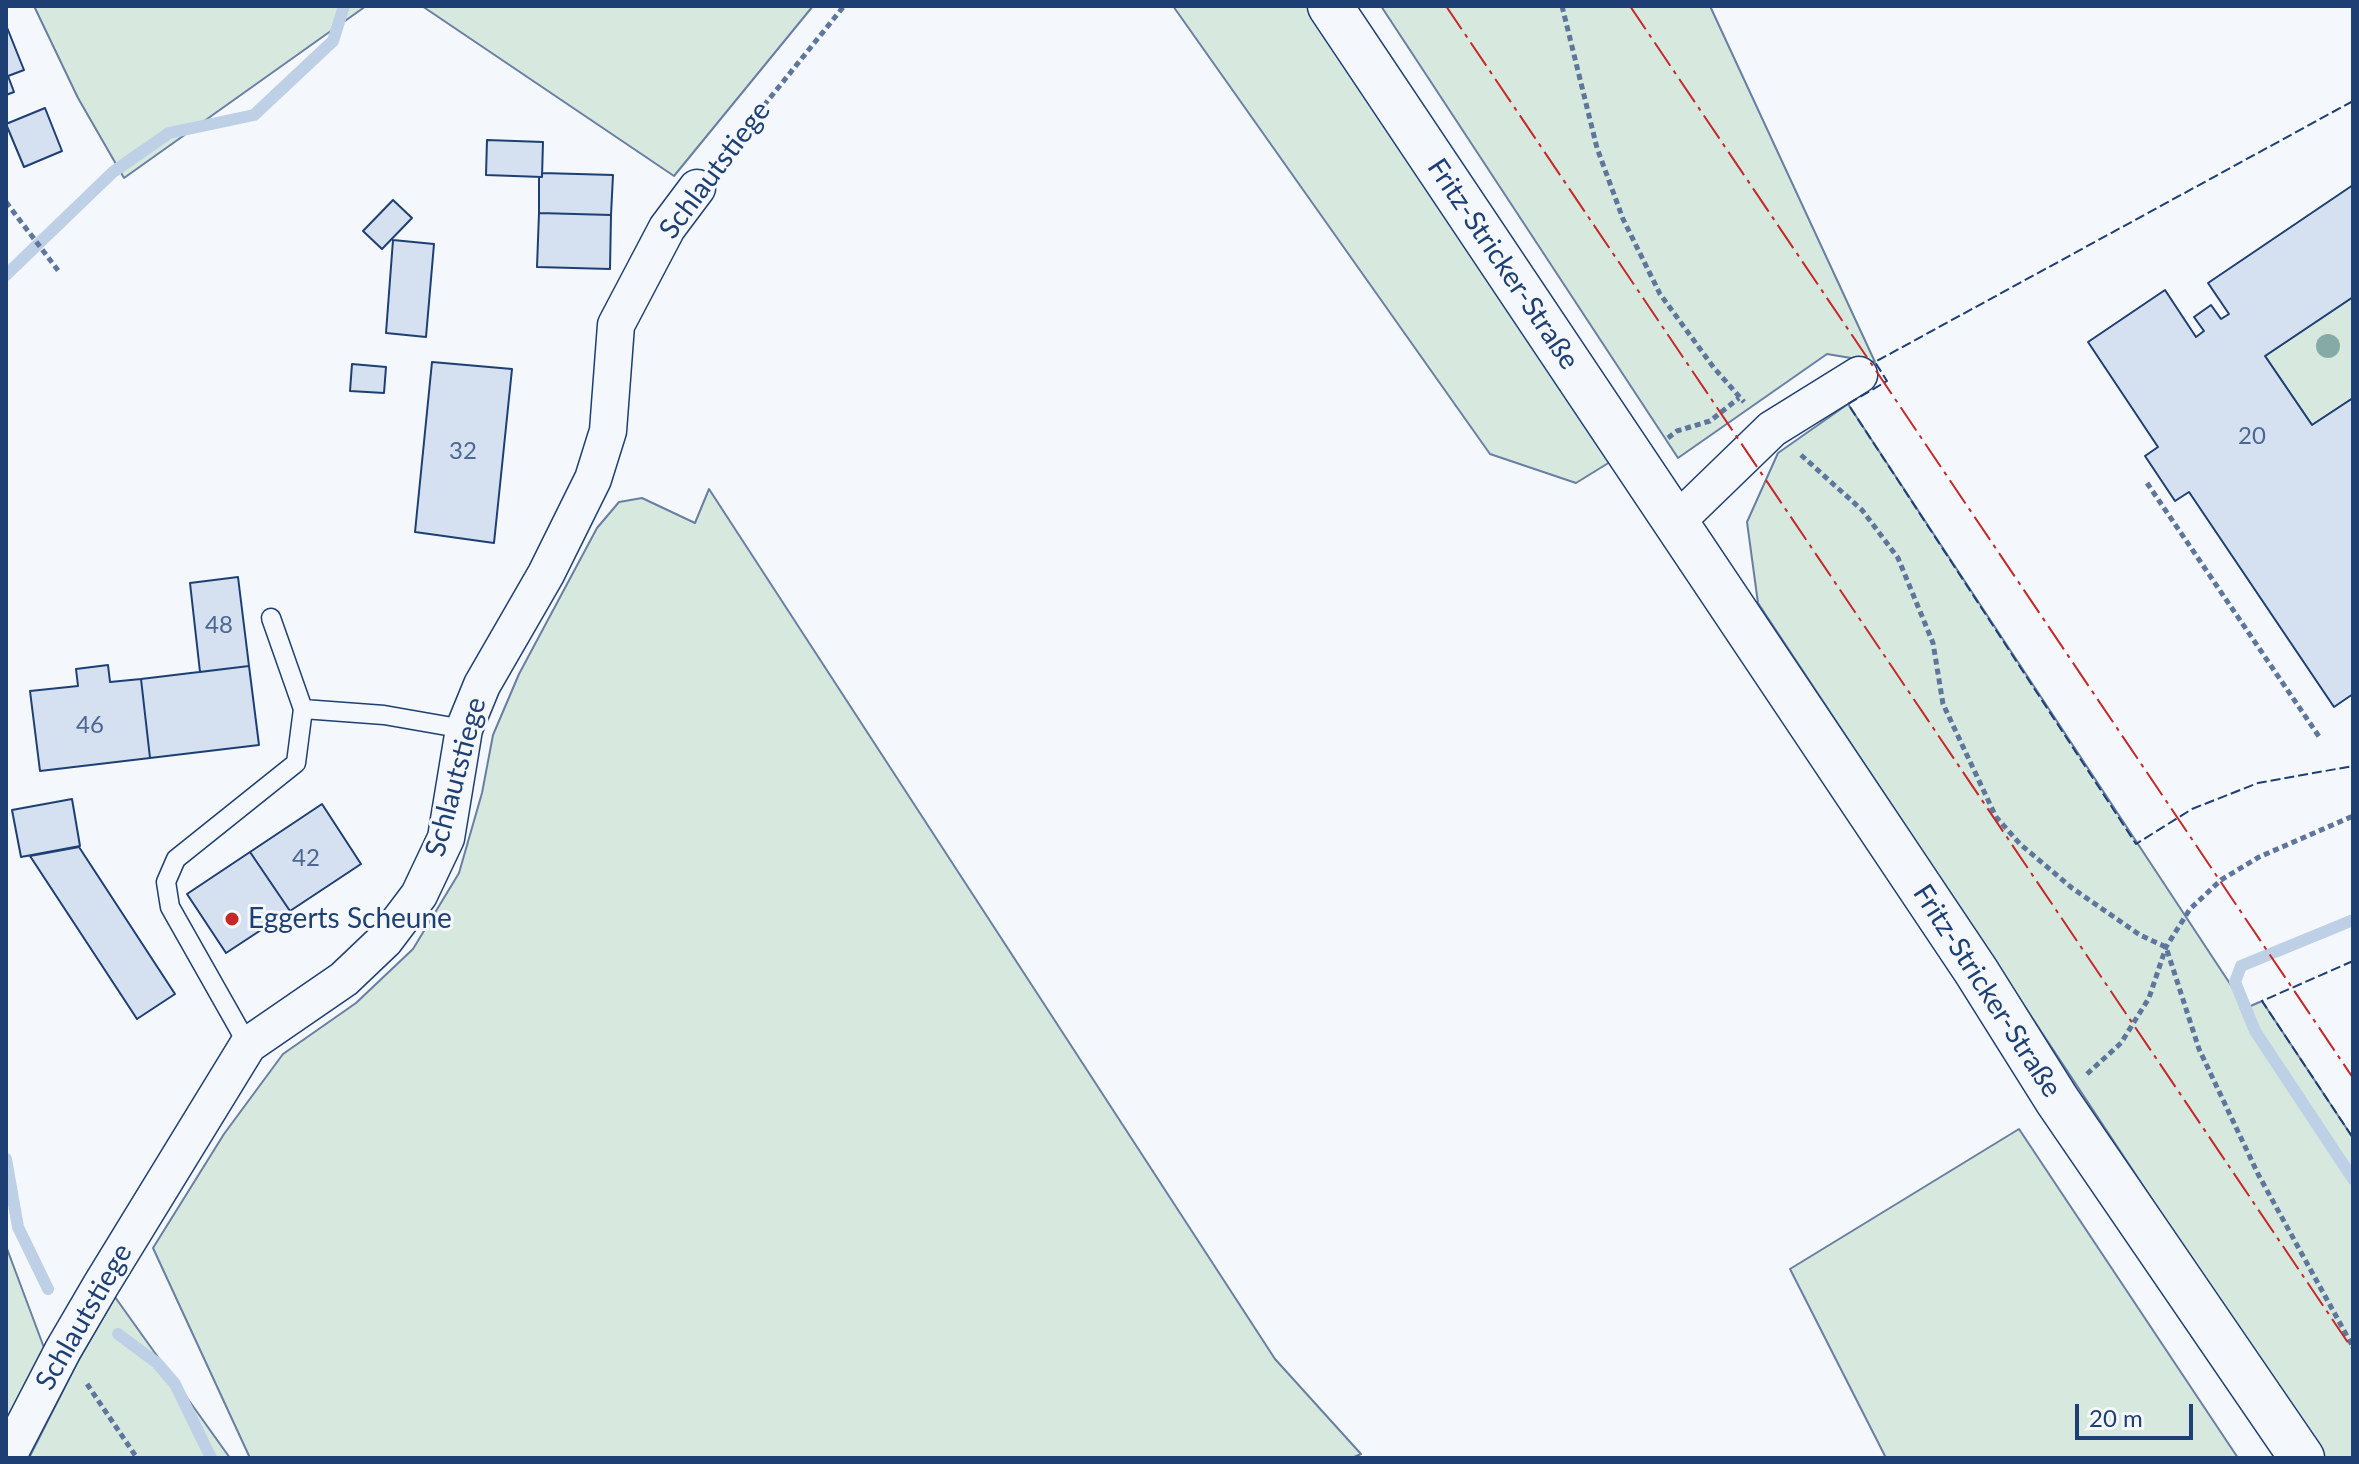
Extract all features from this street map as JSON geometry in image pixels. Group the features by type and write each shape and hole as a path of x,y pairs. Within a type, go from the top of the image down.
{"main road":[{"name":"Fritz-Stricker-Straße","path":"1330,6 1976,971 2057,1100 2302,1458"}],"street":[{"name":"Schlautstiege","path":"7,1458 63,1350 248,1045 344,979 385,940 419,895 446,838 464,729 482,685 546,574 593,479 608,431 616,325 667,228 697,188"},
{"path":"1676,522 1772,429 1859,375"}],"lane":[{"path":"248,1045 170,907 166,882 176,859 296,763 303,709 271,618"},
{"path":"303,709 384,715 464,729"}],"path":[{"name":"Schlautstiege","path":"697,188 844,6"},
{"path":"1562,6 1597,148 1623,219 1660,294 1739,398 1862,510 1898,558 1933,643 1943,704 1996,817 2020,844 2072,888 2140,935 2166,947 2199,1049 2225,1105 2258,1174 2353,1347"},
{"path":"6,202 60,273"},
{"path":"2147,483 2320,738"},
{"path":"2057,1100 2121,1043 2149,998 2166,947 2190,909 2221,880 2259,857 2353,816"},
{"path":"63,1350 137,1458"}],"shaded area":[{"path":"34,6 366,6 124,178 78,98"},
{"path":"422,6 813,6 674,176"},
{"path":"1173,6 1314,6 1610,462 1576,483 1490,454"},
{"path":"1381,6 1710,6 1875,362 1827,354 1678,458"},
{"path":"2353,297 2353,398 2312,425 2265,356"},
{"path":"1848,404 2246,1008 2262,1001 2353,1138 2353,1458 2323,1458 1758,603 1747,522 1778,453"},
{"path":"709,489 1275,1359 1361,1454 1352,1458 250,1458 153,1248 224,1134 283,1054 356,1003 413,949 459,873 482,793 493,735 519,674 597,528 619,502 642,498 695,523"},
{"path":"2019,1129 2238,1458 1886,1458 1790,1269"},
{"path":"6,1246 46,1353 6,1433"},
{"path":"115,1297 230,1458 29,1458 77,1363"}],"building":[{"path":"6,25 24,70 8,76 14,92 6,95"},
{"path":"45,108 62,151 24,167 6,124"},
{"path":"487,140 543,142 542,177 486,175"},
{"path":"542,173 613,175 611,215 539,213 539,177"},
{"path":"2353,185 2353,297 2265,356 2312,425 2353,398 2353,694 2334,707 2189,492 2175,501 2145,456 2158,447 2088,342 2165,290 2196,337 2204,331 2194,317 2211,305 2221,319 2229,314 2208,283"},
{"path":"393,200 412,218 382,249 363,231"},
{"path":"539,213 611,215 610,269 537,267"},
{"path":"393,240 434,244 426,337 386,333"},
{"path":"432,362 512,369 494,543 415,532"},
{"path":"352,364 386,367 384,393 350,391"},
{"path":"238,577 249,666 200,672 190,583"},
{"path":"108,665 110,682 141,679 150,758 40,771 30,691 78,686 76,669"},
{"path":"249,666 259,745 150,758 141,679"},
{"path":"72,799 80,846 21,857 12,810"},
{"path":"322,804 361,864 290,911 250,852"},
{"path":"79,847 175,994 137,1019 30,856"},
{"path":"250,852 290,911 226,953 187,894"}],"waterway":[{"path":"6,275 113,172 169,133 254,115 333,41 344,6"},
{"path":"2353,920 2241,966 2235,982 2255,1031 2353,1179"},
{"path":"6,1159 18,1227 48,1289"},
{"path":"118,1334 157,1363 175,1384 211,1458"}],"fence":[{"path":"2353,101 1875,362 1887,381 1848,404 2136,844 2192,809 2258,783 2353,766"},
{"path":"2353,961 2262,1001 2353,1138"}],"power":[{"path":"1446,6 2353,1350"},
{"path":"1630,6 2353,1078"}],"place":[{"name":"Eggerts Scheune","path":"232,919"}]}
